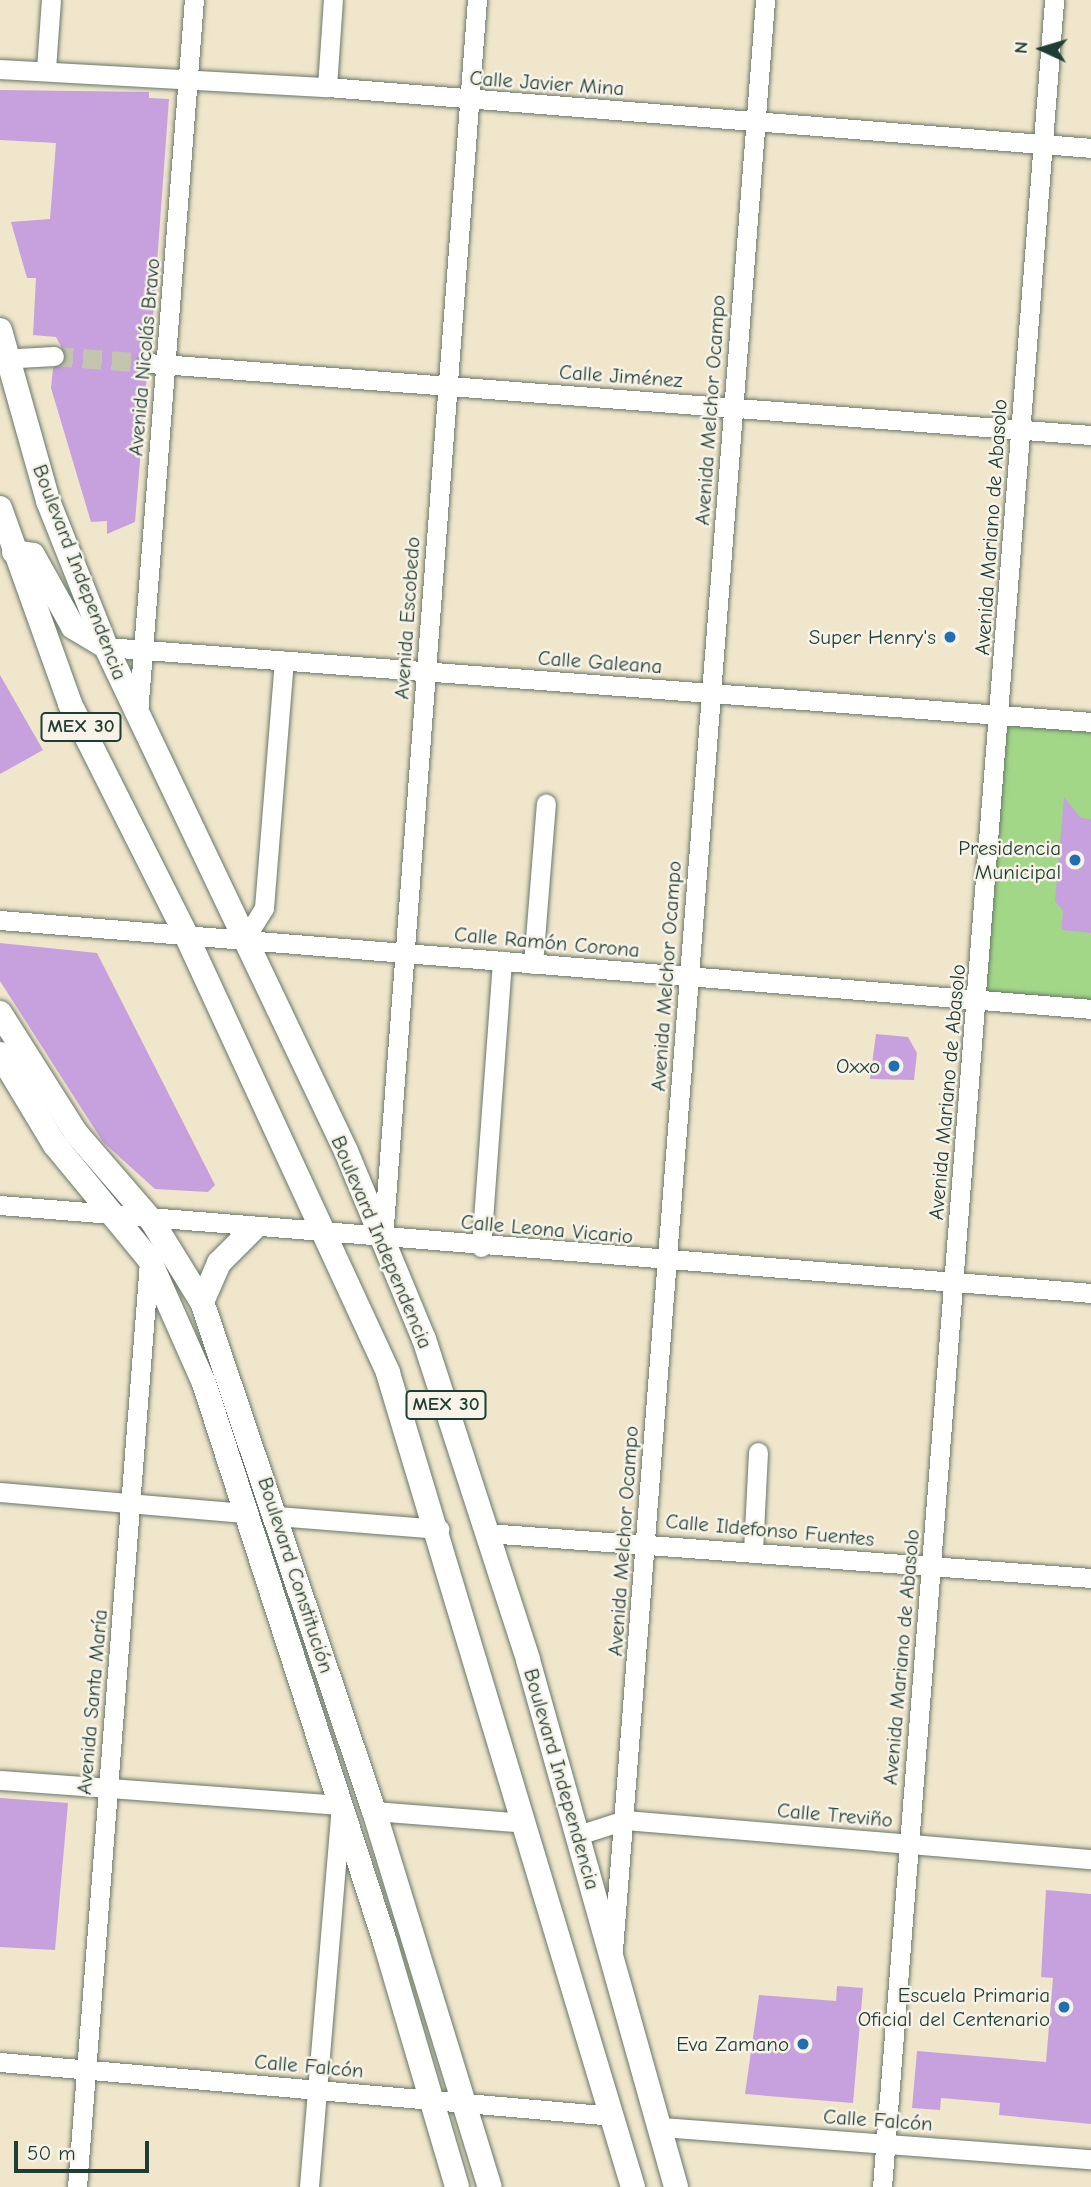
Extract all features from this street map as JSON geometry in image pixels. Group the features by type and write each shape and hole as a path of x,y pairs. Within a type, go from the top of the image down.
{"main road":[{"name":"Boulevard Independencia","path":"0,330 4,358 48,501 106,647 383,1239 425,1339 578,1835 676,2187"},
{"name":"MEX 30","path":"0,508 13,552 70,704 186,935 328,1235 388,1373 439,1529 633,2187"},
{"path":"13,552 33,555 72,627 106,647"},
{"name":"Boulevard Constitución","path":"0,1013 76,1133 152,1222 202,1302 277,1516 374,1811 490,2187"},
{"name":"Boulevard Constitución","path":"0,1054 55,1145 112,1218 149,1259 204,1384 341,1805 457,2187"},
{"path":"202,1302 219,1263 253,1229"}],"street":[{"path":"46,69 51,0"},
{"name":"Avenida Nicolás Bravo","path":"138,719 157,363 188,80 194,0"},
{"path":"327,87 333,0"},
{"name":"Avenida Escobedo","path":"383,1239 477,0"},
{"name":"Avenida Melchor Ocampo","path":"612,1955 625,1820 765,0"},
{"name":"Avenida Mariano de Abasolo","path":"882,2187 1000,715 1054,0"},
{"name":"Calle Javier Mina","path":"0,69 46,69 327,87 1091,148"},
{"path":"4,358 54,356"},
{"name":"Calle Jiménez","path":"157,363 1091,435"},
{"name":"Calle Galeana","path":"106,647 1091,722"},
{"path":"244,940 264,908 284,661"},
{"path":"533,964 546,804"},
{"name":"Calle Ramón Corona","path":"0,920 1091,1009"},
{"path":"481,1247 502,961"},
{"name":"Calle Leona Vicario","path":"0,1205 152,1222 1091,1293"},
{"name":"Avenida Santa María","path":"77,2187 152,1222"},
{"path":"753,1551 758,1452"},
{"path":"0,1493 244,1513"},
{"path":"277,1516 439,1529"},
{"name":"Calle Ildefonso Fuentes","path":"487,1533 646,1542 1091,1578"},
{"path":"0,1780 341,1805 315,2089 309,2187"},
{"path":"374,1811 525,1823"},
{"name":"Calle Treviño","path":"578,1835 625,1820 1091,1859"},
{"name":"Calle Falcón","path":"0,2062 614,2116"},
{"name":"Calle Falcón","path":"661,2127 1091,2159"}],"green space":[{"path":"1000,714 1091,721 1091,1009 979,999"}],"building":[{"path":"0,90 149,92 149,98 169,99 150,351 136,361 147,375 135,522 107,534 107,521 91,522 51,388 53,368 66,355 56,337 33,335 36,278 27,278 11,222 50,219 56,143 0,140"},
{"path":"0,675 43,750 0,774"},
{"name":"Presidencia Municipal","path":"1064,797 1081,818 1091,819 1091,933 1061,930 1063,911 1055,901"},
{"path":"0,943 97,953 215,1185 208,1192 155,1189 103,1142 0,981"},
{"name":"Oxxo","path":"876,1034 908,1037 917,1053 914,1080 870,1079"},
{"path":"0,1798 68,1803 55,1950 0,1947"},
{"name":"Escuela Primaria Oficial del Centenario","path":"1046,1890 1091,1894 1091,2124 999,2115 1000,2103 941,2098 940,2110 912,2108 917,2051 1046,2062 1053,1978 1041,1977"},
{"name":"Eva Zamano","path":"837,1986 863,1988 853,2103 745,2094 759,1995 836,2001"}],"tunnel":[{"path":"54,356 148,363"}],"place":[{"name":"Super Henry's","path":"950,637"},
{"name":"Presidencia Municipal","path":"1075,860"},
{"name":"Oxxo","path":"894,1066"},
{"name":"Escuela Primaria Oficial del Centenario","path":"1064,2007"},
{"name":"Eva Zamano","path":"803,2044"}]}
